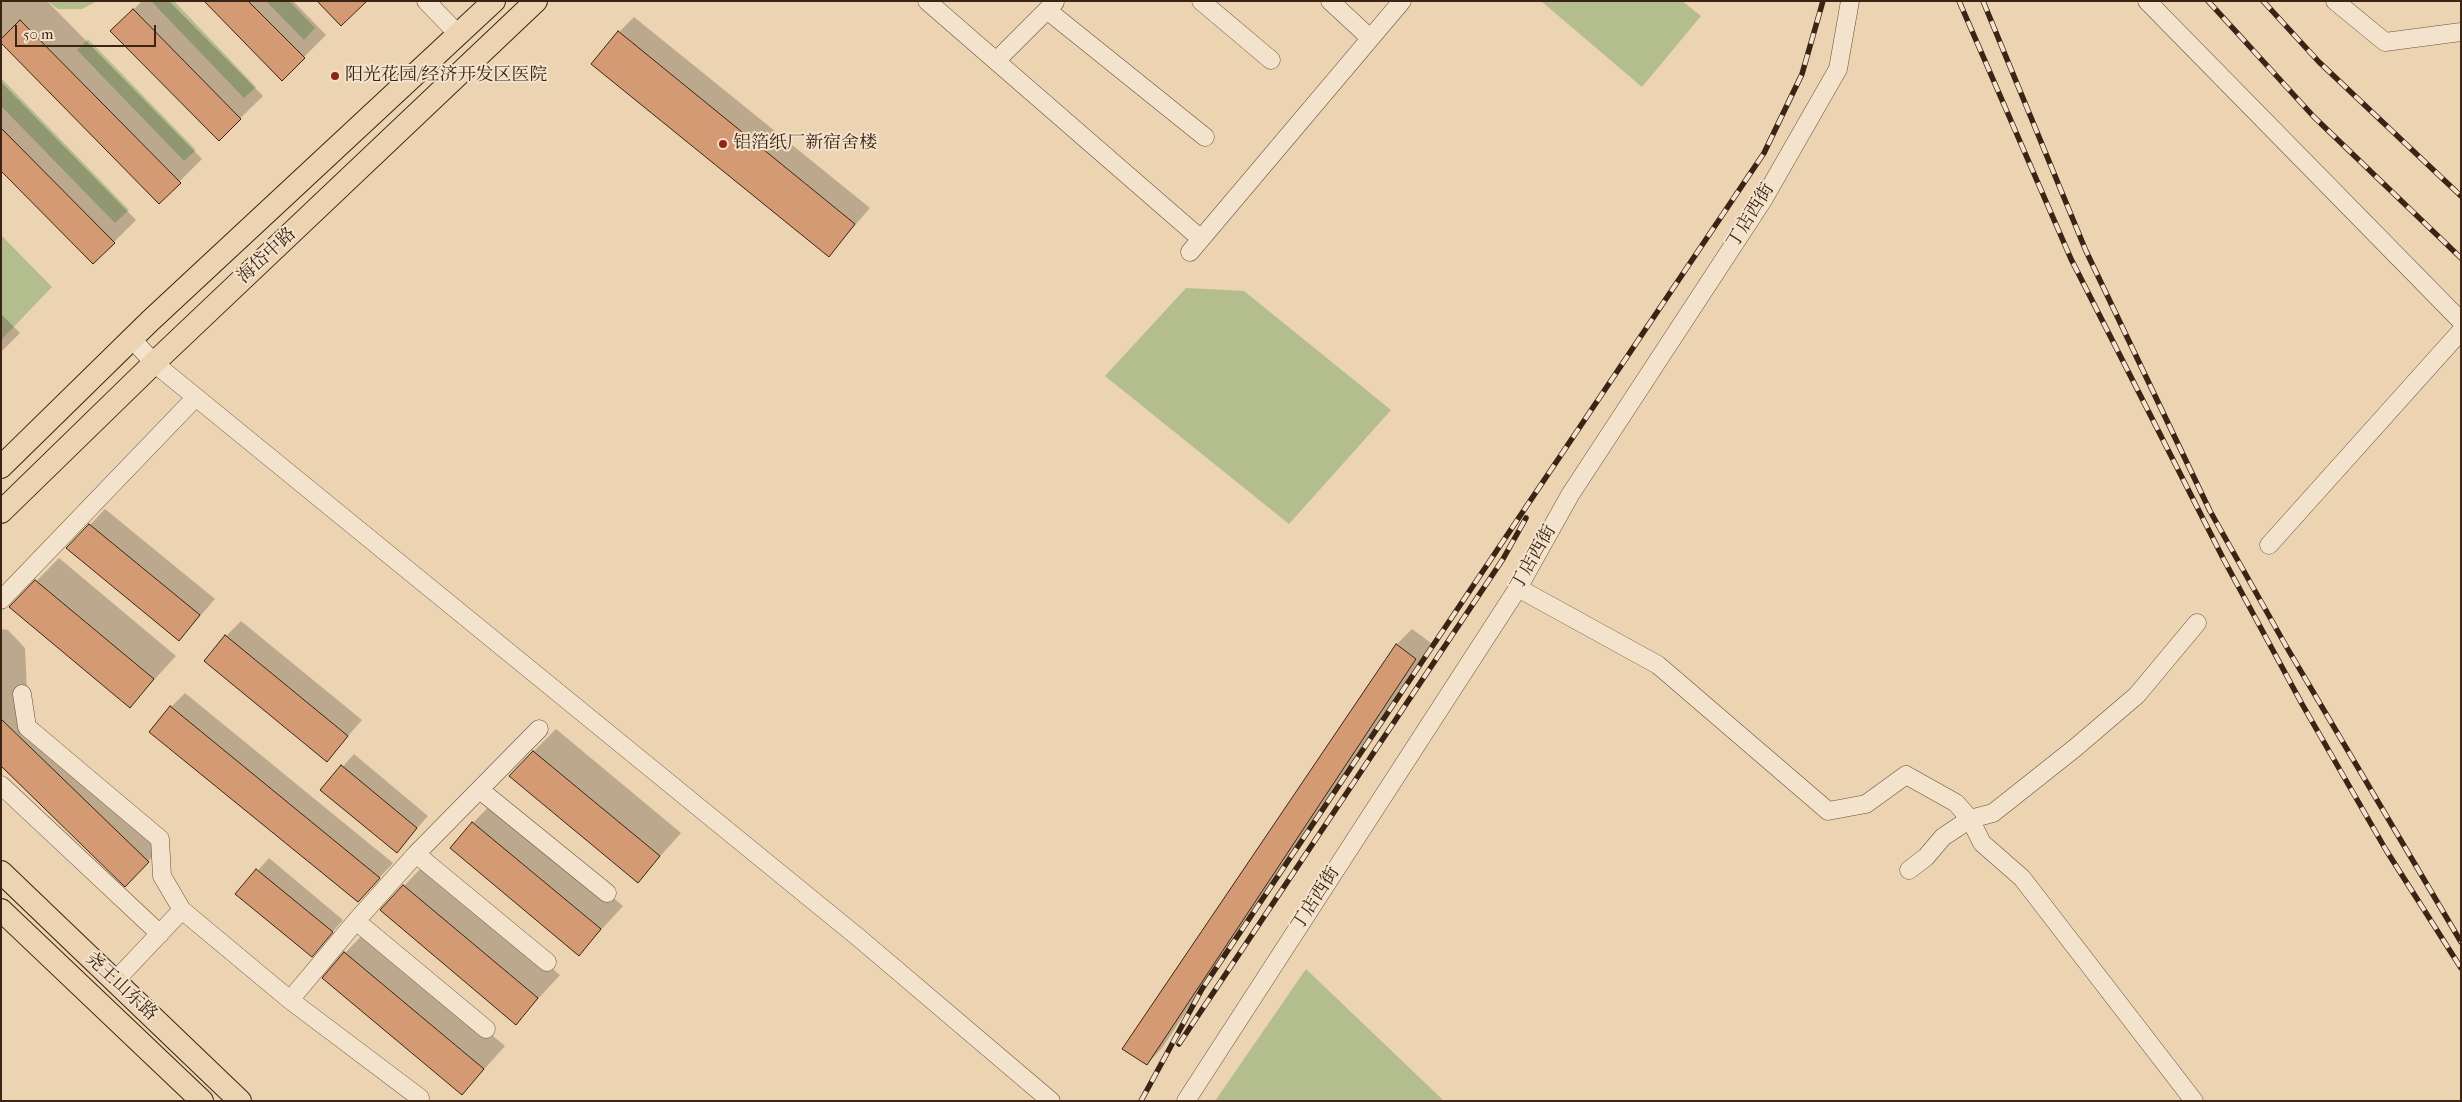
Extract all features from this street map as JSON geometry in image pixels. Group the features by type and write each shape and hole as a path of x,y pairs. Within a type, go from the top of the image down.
{"main road":[{"name":"海岱中路","path":"1,467 132,339 494,1"},
{"name":"海岱中路","path":"1,512 154,363 536,1"},
{"name":"尧王山东路","path":"1,872 240,1101"},
{"name":"尧王山东路","path":"1,910 202,1101"}],"street":[{"path":"426,1 458,34"},
{"path":"927,1 1201,238"},
{"path":"1202,1 1271,60"},
{"path":"1330,1 1370,38"},
{"path":"1190,252 1402,1"},
{"name":"丁店西街","path":"1186,1101 1518,588 1570,495 1763,200 1838,69 1850,1"},
{"path":"2147,1 2461,321"},
{"path":"2334,1 2385,42 2461,32"},
{"path":"996,61 1051,5 1205,137"},
{"path":"2269,545 2461,331"},
{"path":"132,339 154,363 858,938 1051,1101"},
{"path":"1,600 196,397"},
{"path":"1518,588 1658,665 1828,810 1866,804 1906,775 1956,803 1970,819 1982,843 2022,878 2194,1101"},
{"path":"1909,870 1926,857 1943,837 1970,819 1993,813 2082,742 2137,695 2197,624"},
{"path":"22,694 26,727 160,840 162,876 182,910 290,1000 420,1098"},
{"path":"290,1000 356,921 416,854 539,729"},
{"path":"1,785 160,934"},
{"path":"480,790 607,893"},
{"path":"416,854 547,962"},
{"path":"122,988 160,934 182,910"},
{"path":"356,921 486,1029"}],"green space":[{"path":"47,1 97,1 82,9 58,9"},
{"path":"151,1 174,1 256,87 244,98"},
{"path":"266,1 289,1 315,28 304,40"},
{"path":"1541,1 1682,1 1701,16 1642,87"},
{"path":"88,39 196,150 184,161 77,50"},
{"path":"1,78 129,210 115,223 1,106"},
{"path":"1,235 52,287 2,339 1,339"},
{"path":"1186,288 1244,291 1391,410 1289,524 1105,376"},
{"path":"1306,969 1444,1101 1215,1101"}],"building":[{"path":"204,1 248,1 305,58 282,81"},
{"path":"317,1 367,1 341,26"},
{"path":"133,9 241,119 219,141 110,31"},
{"path":"20,20 181,183 159,204 1,43 1,39"},
{"name":"铝箔纸厂新宿舍楼","path":"618,31 855,224 829,257 591,64"},
{"path":"1,128 115,243 93,264 1,171"},
{"path":"89,524 200,615 179,641 66,548"},
{"path":"35,580 154,679 130,708 9,607"},
{"path":"225,635 348,736 327,762 204,661"},
{"path":"1396,644 1416,659 1147,1065 1122,1049"},
{"path":"170,706 380,878 358,902 149,732"},
{"path":"1,719 149,862 125,887 1,766"},
{"path":"533,751 660,856 638,883 509,776"},
{"path":"341,765 417,828 397,853 320,790"},
{"path":"472,822 601,929 579,956 450,848"},
{"path":"256,869 333,932 312,957 235,894"},
{"path":"403,885 538,998 516,1025 380,910"},
{"path":"344,952 484,1069 462,1095 322,978"}],"railway":[{"path":"1141,1101 1202,989 1764,153 1802,74 1823,1"},
{"path":"1959,1 2071,259 2224,560 2302,704 2386,850 2461,968"},
{"path":"1983,1 2086,251 2210,511 2286,646 2461,942"},
{"path":"2208,1 2314,117 2461,258"},
{"path":"2263,1 2319,62 2461,196"},
{"path":"1179,1044 1503,559 1526,518"}],"place":[{"name":"阳光花园/经济开发区医院","path":"335,76"},
{"name":"铝箔纸厂新宿舍楼","path":"723,144"}]}
